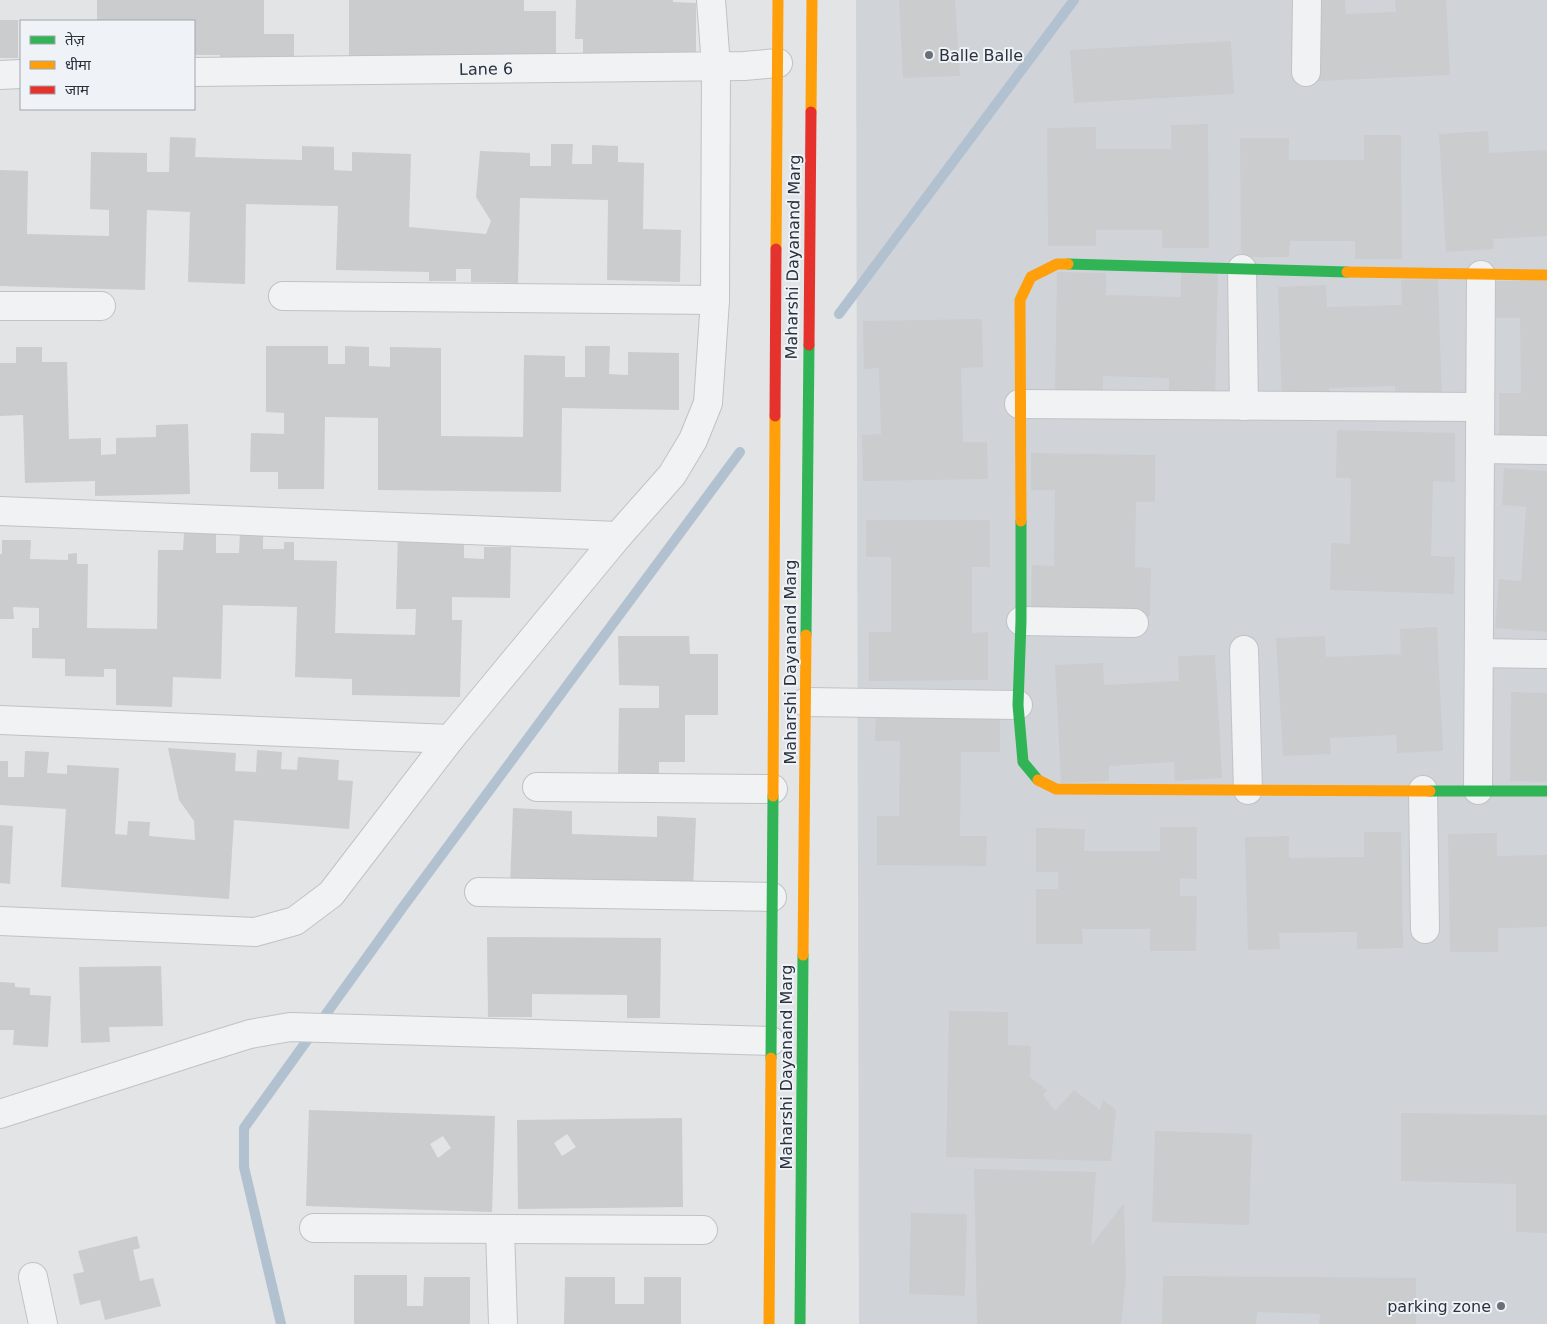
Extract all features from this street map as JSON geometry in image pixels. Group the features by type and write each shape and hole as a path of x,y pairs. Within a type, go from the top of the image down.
{"street":[{"path":"0,921 255,932 296,921 331,894 450,739 618,536 672,475 693,440 708,403 715,300 716,66 711,0"},
{"name":"Maharshi Dayanand Marg","path":"769,1324 778,0"},
{"name":"Maharshi Dayanand Marg","path":"800,1324 812,0"},
{"path":"1306,72 1307,0"},
{"name":"Lane 6","path":"195,72 716,66 778,63"},
{"path":"0,74 20,74"},
{"path":"1547,275 1057,264 1031,276 1020,300 1021,621 1018,705 1022,762 1036,778 1056,789 1547,791"},
{"path":"1242,269 1244,406"},
{"path":"1478,790 1481,275"},
{"path":"283,296 715,300"},
{"path":"0,306 101,306"},
{"path":"1019,404 1480,407"},
{"path":"1480,449 1547,450"},
{"path":"0,510 618,536"},
{"path":"1021,621 1134,624"},
{"path":"1244,650 1248,790"},
{"path":"1479,653 1547,654"},
{"path":"806,702 1018,705"},
{"path":"0,720 450,739"},
{"path":"537,787 773,788"},
{"path":"1423,790 1425,929"},
{"path":"479,892 772,897"},
{"path":"0,1114 250,1034 290,1027 771,1041"},
{"path":"314,1228 703,1230"},
{"path":"500,1229 504,1324"},
{"path":"32,1277 43,1324"}],"shaded area":[{"path":"856,0 1547,0 1547,1324 859,1324"}],"building":[{"path":"97,0 264,0 264,34 294,34 294,57 256,57 256,67 220,67 220,55 195,55 195,20 97,20"},
{"path":"349,0 524,0 524,11 556,11 556,65 349,63"},
{"path":"576,0 673,0 673,2 696,3 696,61 583,60 583,39 575,39"},
{"path":"899,0 955,0 960,76 903,78"},
{"path":"1314,0 1345,0 1346,14 1396,12 1395,0 1446,0 1450,75 1318,81"},
{"path":"0,20 18,20 18,58 0,58"},
{"path":"1231,41 1234,94 1074,103 1070,50"},
{"path":"1208,124 1209,248 1162,248 1162,230 1096,230 1096,246 1048,246 1047,128 1096,127 1096,149 1171,149 1171,125"},
{"path":"1488,131 1489,153 1547,150 1547,236 1493,239 1494,249 1446,252 1439,134"},
{"path":"1364,135 1401,135 1402,259 1355,259 1355,241 1290,241 1289,257 1241,257 1240,138 1289,138 1289,160 1364,160"},
{"path":"170,137 196,138 195,157 302,160 302,146 334,147 334,170 352,171 352,152 411,154 409,227 486,234 491,221 476,197 480,151 530,153 530,166 551,166 551,144 573,144 572,164 592,164 592,145 618,146 618,162 644,163 643,229 681,230 680,282 607,280 608,200 520,198 518,283 471,282 471,269 456,269 456,281 429,281 429,272 336,270 338,206 246,204 245,284 188,282 190,212 147,210 145,290 0,286 0,170 28,171 27,234 109,236 109,210 90,209 91,152 147,153 147,172 169,172"},
{"path":"1057,272 1106,273 1106,295 1181,297 1181,272 1218,273 1215,397 1169,396 1169,378 1103,376 1103,391 1055,390"},
{"path":"1438,279 1442,403 1396,405 1395,386 1329,388 1330,403 1282,405 1278,287 1326,285 1327,307 1402,305 1401,280"},
{"path":"1495,281 1547,281 1547,441 1499,441 1499,393 1521,393 1520,318 1496,318"},
{"path":"982,319 983,367 961,368 963,442 987,442 988,479 863,481 862,435 881,434 879,368 864,369 863,321"},
{"path":"266,346 328,346 328,364 345,364 345,346 369,347 369,366 390,367 390,347 441,348 441,436 523,437 524,355 565,356 565,377 585,377 585,346 610,346 609,374 628,375 628,352 679,353 679,410 562,408 561,492 378,490 378,418 325,417 324,489 278,489 278,472 250,472 251,433 284,434 284,413 266,412"},
{"path":"16,347 42,347 42,362 67,362 69,439 101,438 101,455 116,454 116,438 156,437 156,425 188,424 190,494 95,496 95,481 25,483 23,415 0,416 0,363 16,363"},
{"path":"1337,430 1455,433 1455,482 1433,481 1431,556 1455,557 1454,594 1330,590 1331,543 1350,544 1351,478 1336,478"},
{"path":"1031,453 1155,455 1155,502 1136,502 1135,567 1151,568 1150,616 1031,613 1032,565 1054,566 1055,490 1031,490"},
{"path":"1504,468 1547,471 1547,632 1495,628 1499,579 1521,581 1526,507 1502,505"},
{"path":"866,520 990,520 990,567 972,567 972,633 988,632 988,680 869,681 869,632 891,632 891,557 866,557"},
{"path":"184,533 216,534 216,553 239,553 240,534 263,535 263,549 284,549 284,542 294,542 294,560 337,561 335,633 415,635 416,609 396,609 398,533 464,534 464,558 484,559 484,547 511,547 510,598 452,597 452,620 462,620 460,697 352,695 352,679 295,677 297,607 223,605 221,679 173,677 172,707 116,705 116,669 104,669 104,677 65,676 65,659 32,658 32,628 39,628 39,608 13,607 14,619 0,619 0,554 2,554 2,540 31,540 30,559 68,560 68,554 77,553 77,564 88,564 87,628 157,629 158,550 183,550"},
{"path":"1437,627 1443,751 1397,753 1396,735 1330,738 1331,754 1283,756 1276,638 1325,636 1326,657 1401,654 1400,629"},
{"path":"618,636 689,636 690,654 718,654 718,715 685,715 685,762 659,762 659,777 618,777 619,708 659,708 659,686 619,685"},
{"path":"1215,655 1222,778 1175,781 1174,762 1109,766 1109,781 1061,783 1055,665 1103,663 1104,685 1179,681 1178,656"},
{"path":"1511,692 1547,693 1547,782 1510,781"},
{"path":"876,717 1000,719 1000,752 961,752 960,836 987,836 986,866 877,865 877,816 899,816 900,741 875,741"},
{"path":"168,748 236,753 235,771 256,772 257,750 282,752 281,769 297,770 298,757 339,760 338,780 353,781 349,829 234,820 229,899 61,887 66,809 0,805 0,761 8,761 8,777 24,777 25,751 49,752 47,773 67,774 67,765 119,768 115,834 127,835 128,821 150,822 149,836 195,840 194,821 179,800"},
{"path":"513,808 572,811 572,834 657,837 657,816 696,818 693,890 510,883"},
{"path":"0,825 13,826 10,884 0,883"},
{"path":"1160,827 1197,827 1197,879 1180,878 1180,896 1197,896 1196,951 1150,951 1150,929 1082,929 1083,944 1036,944 1036,889 1058,889 1058,872 1036,872 1036,828 1085,829 1084,851 1160,851"},
{"path":"1364,832 1401,832 1403,948 1357,949 1357,932 1279,933 1280,949 1248,950 1245,837 1289,836 1289,858 1364,857"},
{"path":"1497,833 1497,856 1547,855 1547,927 1498,928 1498,952 1450,952 1448,834"},
{"path":"487,937 661,938 660,1018 627,1018 627,995 532,994 532,1017 488,1017"},
{"path":"161,966 163,1026 109,1027 110,1042 81,1043 79,967"},
{"path":"0,982 15,983 15,987 30,988 30,995 51,996 48,1047 13,1045 14,1030 0,1030"},
{"path":"949,1011 1008,1012 1008,1045 1031,1046 1030,1077 1047,1090 1043,1095 1055,1111 1074,1090 1100,1110 1103,1100 1116,1110 1111,1161 946,1157"},
{"path":"309,1110 495,1116 492,1212 306,1206","holes":["443,1136 451,1148 438,1158 430,1144"]},
{"path":"1401,1113 1547,1115 1547,1233 1516,1232 1516,1184 1401,1181"},
{"path":"682,1118 683,1207 518,1209 517,1120","holes":["567,1134 576,1147 562,1156 554,1143"]},
{"path":"1155,1131 1252,1134 1249,1225 1152,1222"},
{"path":"974,1169 1096,1172 1091,1246 1124,1203 1126,1278 1121,1324 977,1324"},
{"path":"911,1213 967,1214 965,1296 909,1294"},
{"path":"137,1236 140,1248 133,1250 140,1281 153,1278 161,1306 105,1320 100,1300 80,1305 73,1274 84,1272 78,1251"},
{"path":"354,1275 407,1275 407,1306 423,1306 424,1277 470,1277 470,1324 354,1324"},
{"path":"1163,1276 1416,1278 1416,1324 1319,1324 1320,1314 1257,1312 1256,1324 1162,1324"},
{"path":"565,1277 615,1277 615,1304 644,1304 644,1277 681,1277 681,1324 564,1324"}],"waterway":[{"path":"839,314 1074,0"},
{"path":"281,1324 244,1167 244,1128 403,907 740,452"}],"traffic: fast":[{"path":"1068,264 1347,272"},
{"path":"806,635 809,345"},
{"path":"1021,521 1021,621 1018,705 1023,762 1038,780"},
{"path":"1430,791 1547,791"},
{"path":"771,1058 773,796"},
{"path":"800,1324 803,955"}],"traffic: slow":[{"path":"776,249 778,0"},
{"path":"811,112 812,0"},
{"path":"1021,521 1020,300 1031,277 1057,264 1068,264"},
{"path":"1347,272 1547,275"},
{"path":"773,796 775,416"},
{"path":"803,955 806,635"},
{"path":"1038,780 1056,789 1430,791"},
{"path":"769,1324 771,1058"}],"traffic: jam":[{"path":"809,345 811,112"},
{"path":"775,416 776,249"}],"place":[{"name":"Balle Balle","path":"929,55"},
{"name":"parking zone","path":"1501,1306"}]}
